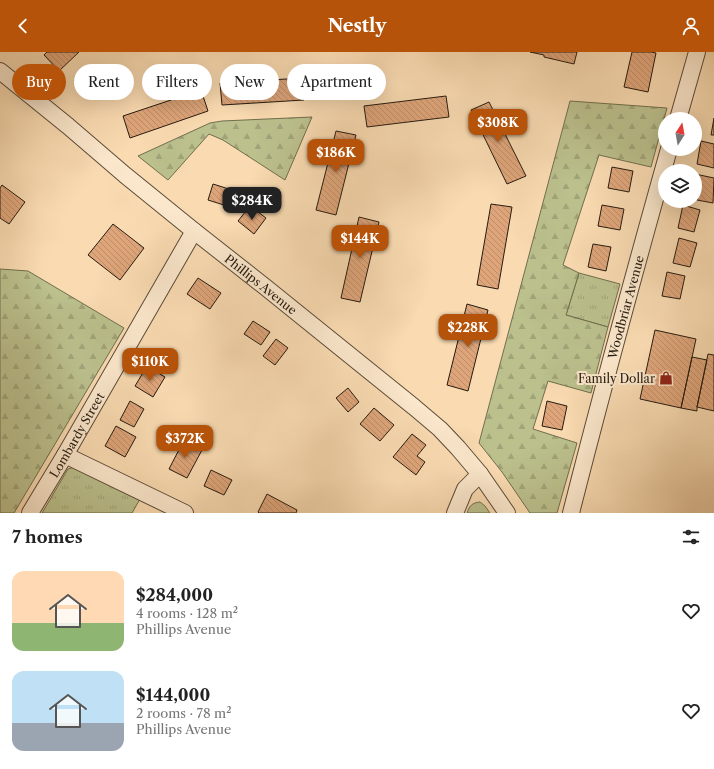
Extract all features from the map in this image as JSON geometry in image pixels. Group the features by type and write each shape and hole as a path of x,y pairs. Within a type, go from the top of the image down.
{"street":[{"path":"680,112 697,52"},
{"name":"Phillips Avenue","path":"0,71 194,232 264,286 440,429 480,474 507,513"},
{"name":"Woodbriar Avenue","path":"571,513 597,410 667,156"},
{"name":"Lombardy Street","path":"30,513 194,232"},
{"path":"65,455 185,513"},
{"path":"455,513 465,489 480,474"}],"green space":[{"path":"570,101 667,108 666,112 658,112 658,141 651,167 599,155 563,265 579,273 566,315 608,327 591,393 548,381 533,429 577,443 557,513 530,513 502,472 479,443"},
{"path":"312,117 285,180 223,140 209,134 168,180 138,156 210,123 222,121"},
{"path":"0,269 28,271 124,328 14,513 0,513"},
{"path":"579,273 620,284 608,327 566,315"},
{"path":"75,467 140,499 132,513 42,513 68,469"},
{"path":"480,502 490,513 467,513 472,505"}],"building":[{"path":"47,52 79,52 66,64 52,64 44,55"},
{"path":"530,52 577,52 574,64"},
{"path":"632,52 656,53 648,92 624,87"},
{"path":"279,79 287,79 287,100 304,100 222,105 222,100 279,100"},
{"path":"446,96 449,117 367,127 364,106"},
{"path":"171,100 204,100 208,111 130,138 123,116"},
{"path":"489,102 526,176 507,184 471,110"},
{"path":"714,118 714,135 711,135"},
{"path":"336,131 356,135 336,215 316,210"},
{"path":"702,141 714,144 714,168 697,164 698,156 702,156"},
{"path":"612,167 633,171 629,192 608,188"},
{"path":"702,175 714,178 713,203 702,201"},
{"path":"213,184 232,190 227,206 208,200"},
{"path":"2,185 25,202 9,224 0,218 0,188"},
{"path":"491,204 512,207 498,289 477,285"},
{"path":"602,205 624,209 620,230 598,226"},
{"path":"682,208 693,208 700,210 694,232 678,228"},
{"path":"254,209 266,218 254,234 238,221 246,211 250,214"},
{"path":"359,217 379,222 360,302 341,298"},
{"path":"113,224 144,248 120,280 88,255"},
{"path":"679,238 697,243 690,267 673,263"},
{"path":"593,244 611,247 606,271 588,267"},
{"path":"667,272 685,276 680,299 662,296"},
{"path":"198,278 221,293 210,309 187,294"},
{"path":"467,304 488,310 468,391 447,385"},
{"path":"253,321 270,332 261,345 244,334"},
{"name":"Family Dollar","path":"655,330 696,339 681,408 640,399"},
{"path":"276,339 288,348 275,365 263,356"},
{"path":"708,354 714,355 714,411 697,407"},
{"path":"692,357 707,360 697,411 681,408"},
{"path":"147,366 165,377 153,397 135,386"},
{"path":"348,388 359,402 348,412 336,398"},
{"path":"130,401 144,409 134,427 120,420"},
{"path":"547,401 567,406 562,430 542,426"},
{"path":"374,408 394,425 380,441 360,424"},
{"path":"116,426 136,437 125,457 105,446"},
{"path":"412,434 426,445 417,456 425,462 416,475 393,457"},
{"path":"184,440 202,450 187,478 169,469"},
{"path":"211,470 232,480 224,495 204,486"},
{"path":"267,494 297,510 296,513 259,513 258,512"}],"place":[{"name":"Family Dollar","path":"666,378"}]}
